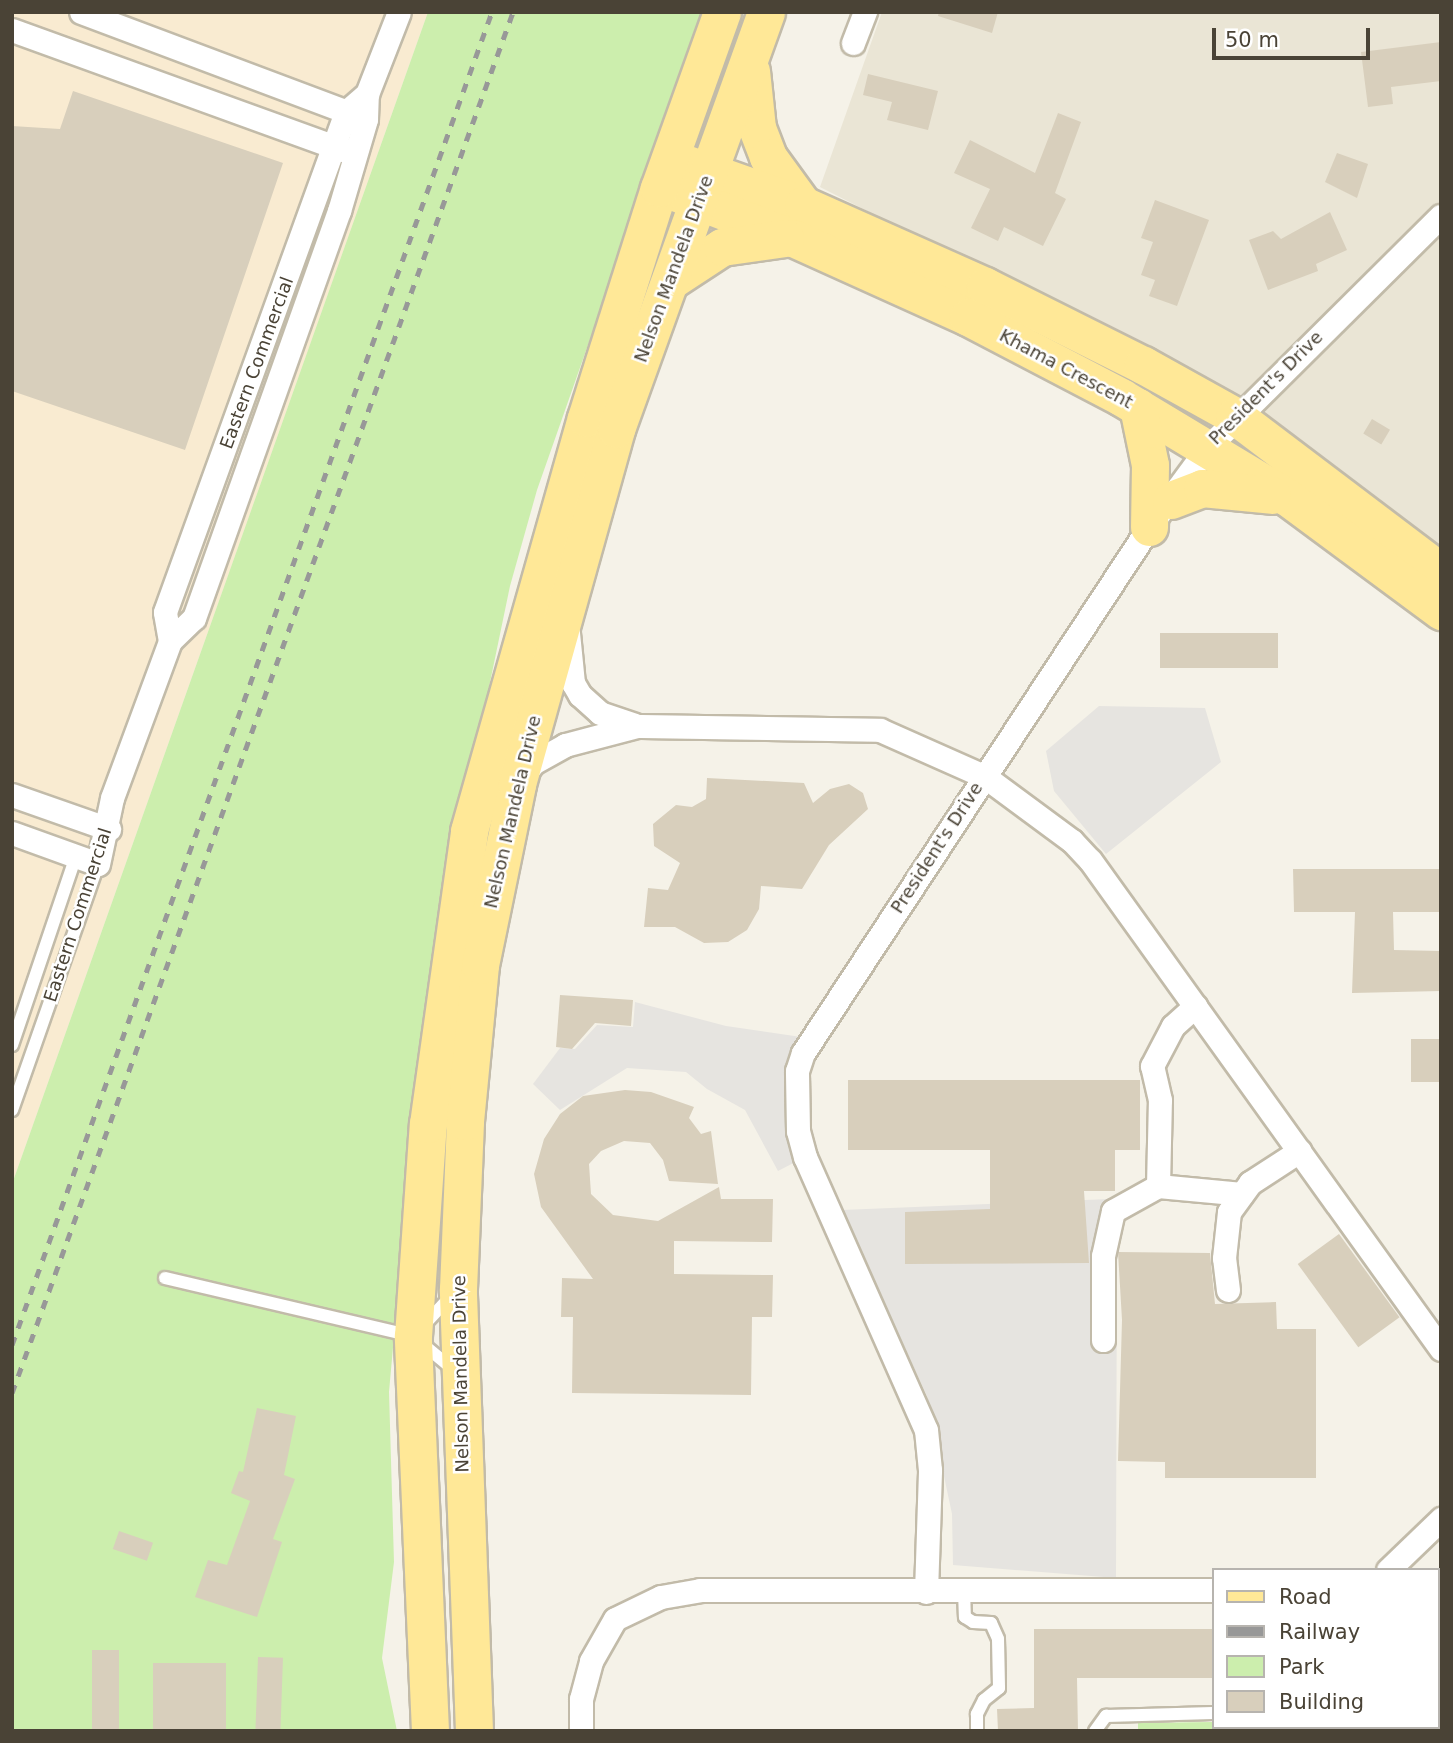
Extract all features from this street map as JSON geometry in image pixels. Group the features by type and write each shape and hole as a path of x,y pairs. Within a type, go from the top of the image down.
{"main road":[{"name":"Nelson Mandela Drive","path":"430,1731 413,1336 428,1124 469,831 586,418 664,173 722,12"},
{"name":"Nelson Mandela Drive","path":"474,1731 458,1373 458,1289 465,1121 480,965 499,856 517,784 616,429 766,12"},
{"path":"670,281 722,247 765,237 798,222 764,148 753,105 750,59"},
{"name":"Khama Crescent","path":"664,173 704,185 798,222 997,292 1235,416 1441,572"},
{"name":"Khama Crescent","path":"798,222 1208,447 1287,497 1441,611"},
{"path":"1138,407 1160,514 1202,488 1287,497"}],"street":[{"path":"81,12 356,115"},
{"name":"Eastern Commercial","path":"170,641 165,612 334,146 367,94 399,12"},
{"path":"853,43 865,12"},
{"path":"12,30 356,155"},
{"name":"Eastern Commercial","path":"98,864 98,826 112,798 170,641 194,618 356,155 356,115"},
{"name":"President's Drive","path":"926,1592 930,1470 926,1430 805,1157 798,1131 797,1071 811,1037 1160,514 1208,447 1235,416 1441,216"},
{"path":"566,601 573,683 600,713 637,726"},
{"path":"517,784 533,763 565,745 637,726 880,730 984,776 1072,841 1090,860 1441,1349"},
{"path":"12,795 98,826 76,856"},
{"path":"12,833 98,864"},
{"path":"1158,1186 1160,1100 1152,1066 1172,1026 1195,1006"},
{"path":"1228,1290 1223,1258 1229,1212 1250,1183 1299,1151"},
{"path":"1103,1340 1103,1256 1113,1211 1158,1186 1242,1194"},
{"path":"1390,1568 1441,1520"},
{"path":"581,1731 581,1699 591,1661 615,1619 661,1597 700,1590 1212,1590"}],"lane":[{"path":"12,1045 76,856"},
{"name":"Eastern Commercial","path":"12,1110 98,864"},
{"path":"164,1279 413,1336 458,1373"},
{"path":"413,1336 458,1289"},
{"path":"964,1591 965,1617 973,1622 991,1623 999,1639 999,1688 984,1700 977,1714 977,1731"},
{"path":"1095,1731 1106,1716 1212,1713"}],"shaded area":[{"path":"12,12 428,12 12,1184"},
{"path":"882,12 1441,12 1441,555 1231,396 820,187"},
{"path":"1099,706 1205,708 1221,762 1106,854 1054,791 1046,751"},
{"path":"635,1002 726,1026 808,1038 803,1158 778,1171 745,1110 707,1089 686,1072 627,1068 560,1110 533,1084 560,1048 575,1049 597,1025 633,1027"},
{"path":"1110,1199 1117,1224 1116,1578 953,1565 952,1514 927,1396 842,1210"}],"green space":[{"path":"428,12 705,12 537,490 510,586 483,716 405,1214 389,1392 394,1562 382,1658 397,1731 12,1731 12,1184"},
{"path":"1212,1722 1212,1729 1232,1729 1138,1731 1138,1723"}],"building":[{"path":"939,12 998,12 992,33 938,16"},
{"path":"1441,42 1441,81 1391,87 1393,104 1368,107 1361,52"},
{"path":"868,74 938,91 928,130 887,120 892,102 863,95"},
{"path":"73,91 283,163 185,450 12,391 12,126 60,129"},
{"path":"1058,113 1081,122 1055,193 1066,199 1043,246 1004,227 998,241 971,228 990,189 954,173 970,140 1035,173"},
{"path":"1337,153 1368,164 1357,198 1325,182"},
{"path":"1155,200 1209,220 1177,306 1149,296 1155,280 1141,275 1153,242 1141,238"},
{"path":"1330,212 1347,250 1316,264 1318,271 1268,290 1249,240 1273,231 1281,239"},
{"path":"1372,419 1390,430 1381,444 1363,434"},
{"path":"1160,633 1278,633 1278,668 1160,668"},
{"path":"707,778 804,783 813,803 830,789 849,784 863,793 868,809 829,845 802,889 761,886 759,909 747,930 728,942 704,943 675,927 644,927 648,888 668,890 680,863 654,846 653,824 676,805 692,807 706,799"},
{"path":"1293,869 1441,869 1441,912 1393,912 1394,950 1441,951 1441,991 1352,993 1355,912 1294,912"},
{"path":"560,995 633,1000 631,1026 595,1023 572,1049 556,1047"},
{"path":"1411,1039 1441,1039 1441,1082 1411,1082"},
{"path":"848,1080 1140,1080 1140,1150 1115,1150 1115,1191 1084,1191 1089,1263 905,1264 905,1212 990,1209 990,1150 848,1150"},
{"path":"625,1090 651,1092 694,1107 689,1118 701,1134 711,1131 718,1184 669,1181 663,1160 650,1143 624,1141 601,1151 589,1164 591,1194 613,1215 658,1221 719,1187 721,1199 773,1199 772,1242 674,1241 674,1274 773,1275 772,1317 752,1317 751,1395 572,1393 573,1317 561,1317 562,1278 593,1279 541,1207 534,1174 544,1139 560,1114 583,1096"},
{"path":"1339,1234 1400,1317 1358,1347 1298,1264"},
{"path":"1118,1252 1210,1253 1215,1304 1276,1302 1277,1329 1316,1329 1316,1478 1165,1478 1165,1462 1118,1461 1122,1320"},
{"path":"257,1408 296,1416 284,1475 295,1479 273,1539 282,1542 257,1617 195,1597 208,1560 227,1565 250,1501 231,1493 239,1471 243,1472"},
{"path":"119,1531 153,1543 147,1561 113,1549"},
{"path":"1034,1629 1212,1629 1212,1678 1077,1678 1078,1731 998,1731 997,1709 1034,1708"},
{"path":"92,1650 119,1650 119,1731 92,1731"},
{"path":"258,1657 283,1658 280,1731 255,1731"},
{"path":"153,1663 226,1663 226,1731 153,1731"}],"railway":[{"path":"12,1345 492,12"},
{"path":"12,1393 513,12"}]}
